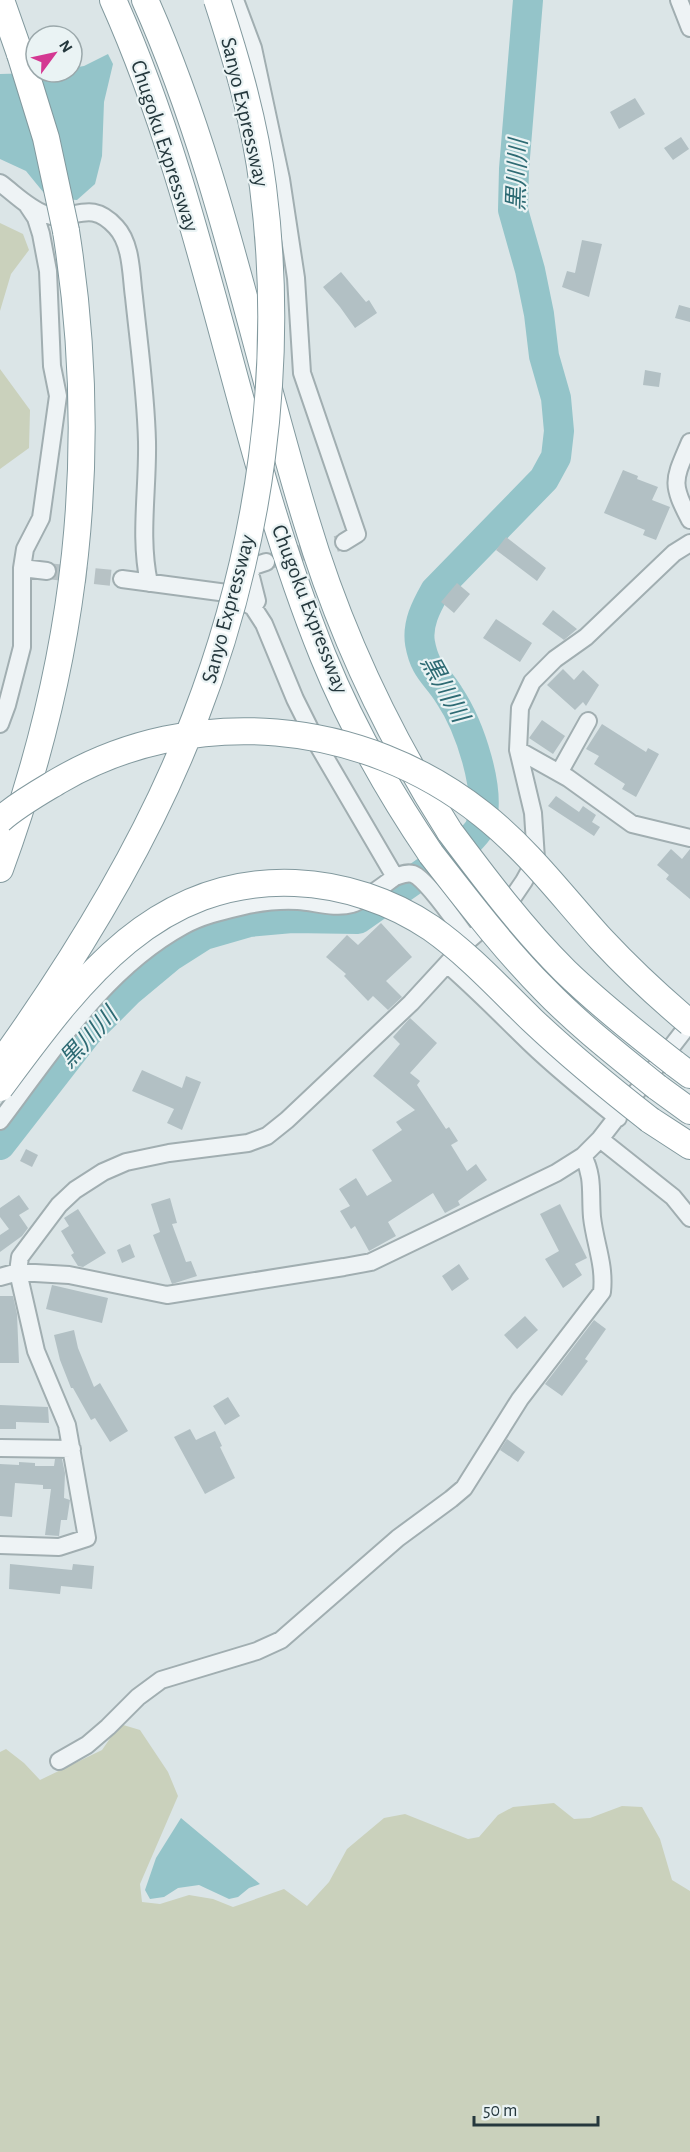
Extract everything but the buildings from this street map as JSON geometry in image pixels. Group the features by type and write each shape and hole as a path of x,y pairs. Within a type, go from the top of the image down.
{"highway":[{"path":"0,869 21,811 46,720 68,618 76,555 83,414 77,305 66,231 46,138 1,0"},
{"name":"Chugoku Expressway","path":"113,0 153,98 193,228 273,511 324,656 351,718 407,819 431,854 505,946 545,990 587,1030 657,1088 690,1111"},
{"name":"Chugoku Expressway","path":"145,0 162,37 186,103 216,196 306,521 353,651 396,742 450,832 530,933 565,971 610,1012 682,1069"},
{"name":"Sanyo Expressway","path":"0,1064 90,928 173,771 212,671 250,528 266,429 272,310 269,248 254,130 239,66 217,0"},
{"path":"0,820 38,793 76,771 120,751 162,739 217,731 262,730 310,736 352,746 398,762 441,785 482,813 522,849 629,969 690,1023"},
{"path":"0,1088 63,1005 117,948 147,924 178,906 211,893 279,882 307,883 350,890 390,906 430,928 485,974 568,1052 650,1120 690,1146"}],"street":[{"path":"235,0 253,48 281,179 296,278 302,373 357,534 344,542"},
{"path":"679,0 690,28"},
{"path":"0,183 44,214 54,217 92,211 100,214 117,228 123,240 129,259 143,375 147,442 144,545 149,583"},
{"path":"2,715 22,647 22,568 25,549 41,518 58,396 52,366 48,271 36,218 26,203"},
{"path":"690,442 676,475 676,489 690,520"},
{"path":"0,1545 59,1547 87,1538 67,1425 36,1352 18,1272 20,1257 60,1205 75,1190 103,1172 126,1162 169,1153 248,1143 267,1136 378,1034 469,940 506,909 536,859 533,813 518,750 520,708 532,682 555,659 594,630 674,553 690,543"},
{"path":"253,607 256,601 250,573 254,566 266,562"},
{"path":"22,568 47,571"},
{"path":"122,579 227,593 253,607 264,624 295,699 319,747 395,878"},
{"path":"559,773 588,721"},
{"path":"518,750 559,773 632,824 690,838"},
{"path":"0,1121 103,988 138,956 184,925 250,905 296,900 340,906 353,903 404,873 414,874 425,883 469,940"},
{"path":"447,964 482,994 530,1043 582,1090 618,1118"},
{"path":"0,1277 18,1272 69,1275 167,1295 371,1262 555,1173 583,1156 618,1118 690,1023"},
{"path":"600,1139 674,1197 690,1216"},
{"path":"59,1761 87,1745 138,1697 161,1680 257,1651 281,1640 398,1538 464,1488 520,1399 602,1292 604,1275 592,1218 590,1168 583,1156"},
{"path":"0,1448 72,1449"}],"green space":[{"path":"0,223 23,234 29,250 11,274 0,311"},
{"path":"0,369 30,410 29,448 0,469"},
{"path":"120,1724 140,1730 168,1772 178,1796 140,1884 142,1902 160,1904 189,1895 213,1899 233,1907 284,1889 307,1906 329,1882 347,1849 384,1818 405,1814 468,1839 479,1837 498,1815 513,1807 554,1803 574,1819 590,1818 622,1806 642,1807 660,1839 672,1880 690,1891 690,2152 0,2152 0,1752 6,1749 40,1780 102,1750"}],"water":[{"path":"108,54 113,64 104,102 102,156 95,184 77,200 48,198 26,171 0,159 0,74 24,73 24,84 84,84 84,66"},
{"path":"181,1818 260,1884 249,1888 238,1897 229,1899 199,1885 178,1888 164,1897 150,1899 145,1890 156,1858"}],"waterway":[{"name":"黒川川","path":"0,1145 87,1033 129,991 171,956 204,935 249,922 292,918 358,919 469,841 480,827 483,796 477,759 457,708 425,660 419,636 423,616 435,591 544,479 556,457 559,431 556,398 544,356 539,314 530,270 513,210 514,169 528,0"}],"tunnel":[{"path":"266,562 344,542"},
{"path":"47,571 122,579"}]}
